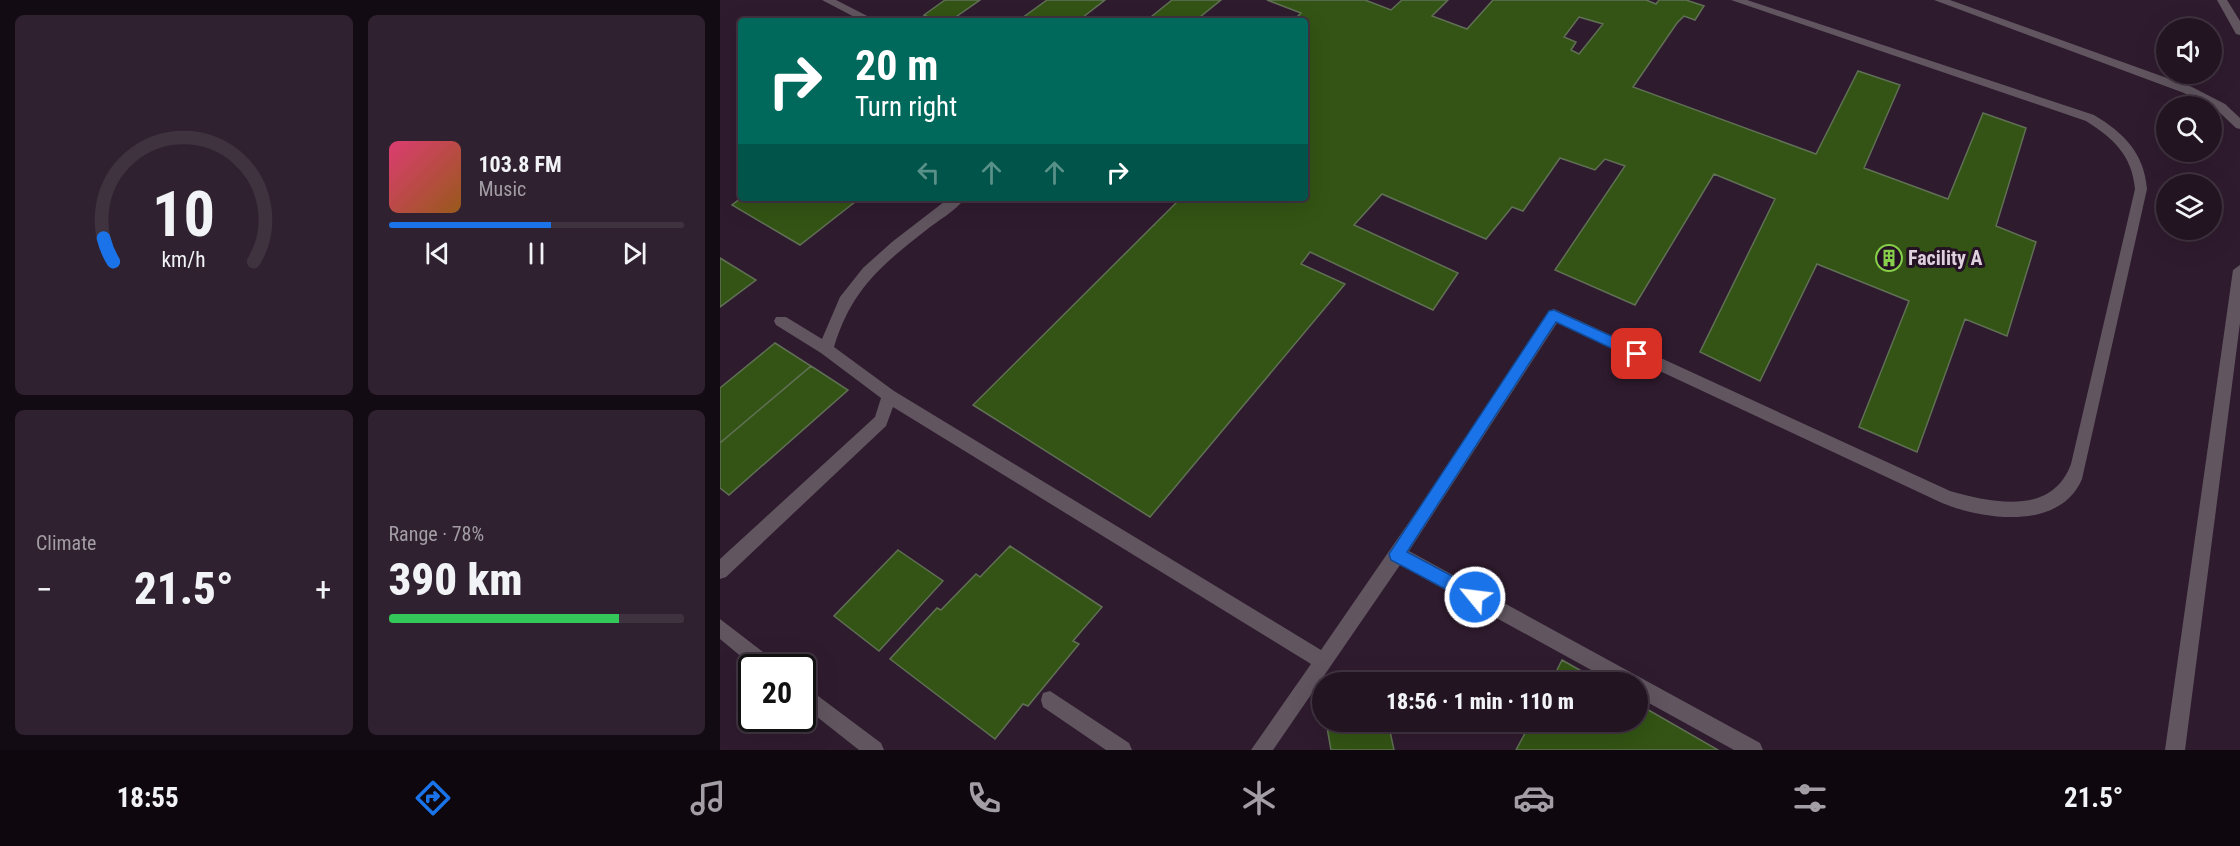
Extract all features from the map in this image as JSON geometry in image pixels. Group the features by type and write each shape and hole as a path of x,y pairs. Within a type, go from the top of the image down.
{"lane":[{"path":"827,0 865,18"},
{"path":"1261,750 1397,554 1554,315 1948,498 1974,506 2003,510 2032,507 2057,498 2072,482 2142,189 2141,173 2135,156 2109,129 2090,118 1736,0"},
{"path":"1939,0 2188,90 2221,107 2240,125"},
{"path":"2222,0 2240,31"},
{"path":"826,349 843,303 865,274 953,201"},
{"path":"2175,750 2240,270"},
{"path":"781,321 826,349 889,396 1324,662"},
{"path":"720,572 881,421 889,396"},
{"path":"1397,554 1612,672"},
{"path":"720,628 752,654"},
{"path":"1648,692 1753,750"},
{"path":"1050,700 1122,750"},
{"path":"816,704 874,750"}],"building":[{"path":"945,0 980,0 954,18 931,18 924,15"},
{"path":"1047,0 1105,0 1082,18 1022,18"},
{"path":"1172,0 1221,0 1199,18 1150,18"},
{"name":"Facility A","path":"1267,0 1365,0 1391,10 1402,0 1448,0 1432,16 1467,29 1493,0 1646,0 1656,4 1659,0 1686,0 1704,6 1695,20 1684,16 1677,23 1633,87 1816,154 1858,71 1900,85 1864,168 1948,199 1983,113 2026,128 1996,226 2036,242 2007,336 1965,319 1917,452 1859,427 1909,301 1817,264 1760,381 1700,352 1775,199 1714,174 1635,305 1555,270 1625,166 1605,159 1595,170 1560,158 1523,211 1512,207 1486,239 1382,194 1354,225 1458,273 1433,310 1310,252 1301,264 1345,284 1150,517 973,405 1178,201 1308,201 1308,18 1296,18 1301,13","holes":["1579,17 1603,24 1579,54 1571,50 1576,42 1564,37"]},
{"path":"738,200 856,201 800,245 732,205"},
{"path":"720,258 756,280 720,307"},
{"path":"775,343 811,366 720,443 720,388"},
{"path":"811,366 848,390 729,495 720,488 720,443"},
{"path":"1010,546 1102,607 1073,641 1079,644 1028,706 1023,704 995,739 890,659 937,608 941,610 976,574 980,577"},
{"path":"898,550 943,581 879,651 834,616"},
{"path":"1562,660 1583,672 1556,672"},
{"path":"1648,710 1718,750 1516,750 1526,732 1648,732"},
{"path":"1328,732 1390,732 1394,750 1331,750"}],"place":[{"name":"Facility A","path":"1889,258"}],"route":[{"path":"1475,597 1397,554 1511,378 1554,315 1637,354"}]}
